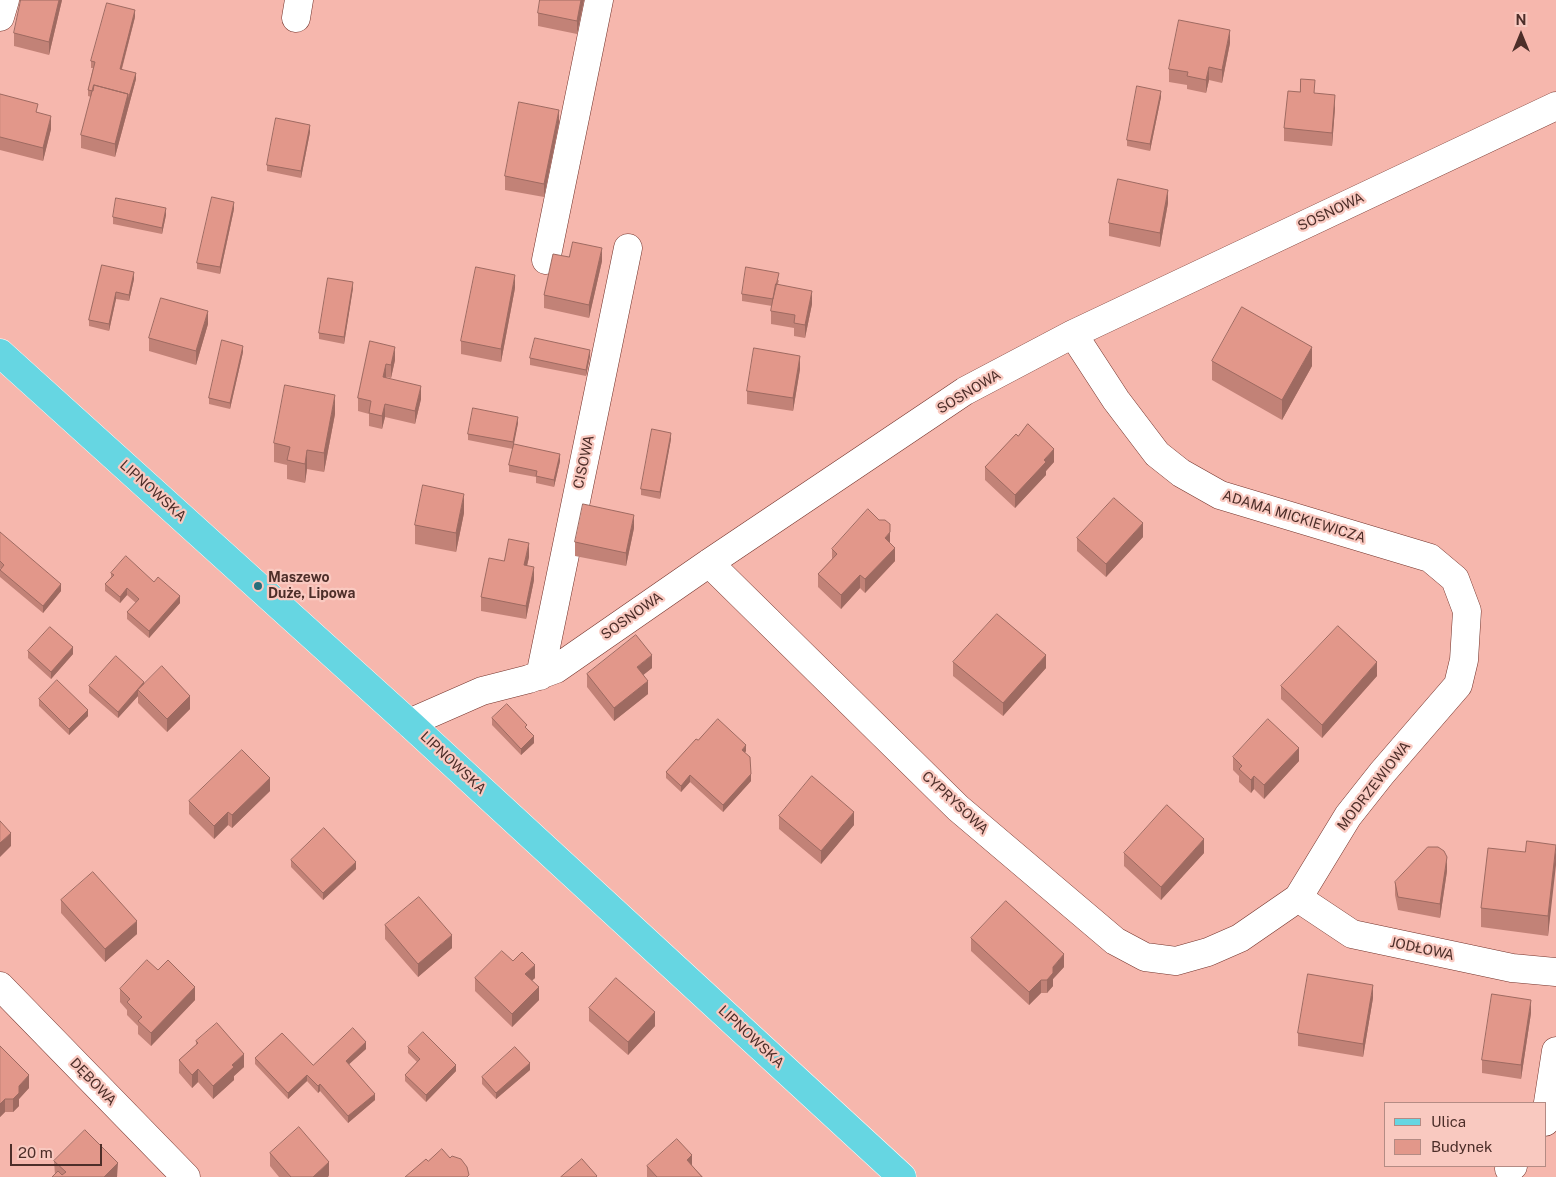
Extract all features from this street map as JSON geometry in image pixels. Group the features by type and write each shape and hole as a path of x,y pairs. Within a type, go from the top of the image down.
{"main road":[{"name":"LIPNOWSKA","path":"0,353 409,723 902,1177"}],"street":[{"path":"0,17 4,0"},
{"path":"546,260 600,0"},
{"name":"SOSNOWA","path":"409,723 482,691 540,676 556,669 709,563 965,391 1073,334 1556,106"},
{"name":"CISOWA","path":"540,676 628,248"},
{"name":"ADAMA MICKIEWICZA","path":"1073,334 1116,400 1158,454 1181,473 1220,495 1430,558 1455,579 1467,611"},
{"name":"CYPRYSOWA","path":"709,563 958,808 1115,941 1145,957 1176,961 1208,952 1240,938"},
{"name":"MODRZEWIOWA","path":"1240,938 1298,898 1348,816 1382,773 1458,685 1464,660 1467,611"},
{"name":"JODŁOWA","path":"1298,898 1352,934 1512,968 1556,972"},
{"name":"DĘBOWA","path":"0,986 186,1177"},
{"path":"1546,1116 1556,1052"}],"building":[{"path":"21,0 59,0 49,42 14,33"},
{"path":"540,0 581,0 577,21 538,13"},
{"path":"107,3 135,10 120,69 136,73 128,100 128,94 94,85 93,91 88,90 95,62 91,61"},
{"path":"1179,20 1230,30 1222,70 1209,67 1206,80 1187,76 1188,72 1169,69"},
{"path":"1301,79 1315,80 1314,93 1335,95 1332,133 1284,128 1288,91 1300,92"},
{"path":"94,85 128,94 115,144 81,135"},
{"path":"1137,86 1161,91 1150,144 1127,140"},
{"path":"0,94 38,104 36,112 51,116 43,148 0,137"},
{"path":"519,102 559,110 544,184 505,176"},
{"path":"276,118 310,125 301,171 267,165"},
{"path":"1118,179 1168,190 1160,233 1109,223"},
{"path":"212,197 234,202 220,267 197,263"},
{"path":"116,198 166,208 162,228 113,217"},
{"path":"573,242 602,248 589,305 544,295 553,254 569,257"},
{"path":"102,265 134,272 129,295 116,292 109,324 89,320"},
{"path":"476,267 515,275 501,349 461,341"},
{"path":"746,267 779,273 773,299 742,294"},
{"path":"328,278 353,282 344,337 319,333"},
{"path":"776,284 812,291 805,325 794,323 795,315 771,311"},
{"path":"161,298 208,311 196,351 149,338"},
{"path":"1242,307 1312,347 1282,400 1212,361"},
{"path":"535,338 590,350 586,370 530,358"},
{"path":"222,340 243,346 230,403 209,398"},
{"path":"370,341 395,347 391,365 386,364 383,377 421,386 415,411 385,404 382,416 369,413 371,401 358,398"},
{"path":"754,348 800,356 793,398 747,391"},
{"path":"285,385 335,395 324,453 307,450 305,464 287,460 290,447 274,443"},
{"path":"473,408 518,417 513,442 468,434"},
{"path":"1028,424 1054,449 1044,460 1046,462 1015,495 985,467"},
{"path":"652,429 671,433 660,492 641,489"},
{"path":"514,444 560,454 554,480 536,476 537,471 509,465"},
{"path":"423,485 464,494 456,533 415,525"},
{"path":"1114,498 1143,523 1106,564 1077,538"},
{"path":"583,504 634,515 626,553 575,542"},
{"path":"868,509 879,520 885,520 890,524 890,532 885,538 895,548 865,579 860,575 841,595 818,574 837,554 832,549"},
{"path":"0,532 61,584 43,606 0,570 4,565 0,561"},
{"path":"509,539 529,543 524,565 534,567 526,606 481,597 489,558 504,561"},
{"path":"126,556 154,582 158,577 180,596 149,631 127,612 139,599 127,588 120,597 105,584 114,575 111,573"},
{"path":"997,614 1046,655 1003,703 953,662"},
{"path":"1338,626 1377,662 1322,725 1281,686"},
{"path":"50,627 73,647 51,672 28,651"},
{"path":"636,635 652,655 637,667 648,681 614,708 587,674"},
{"path":"116,656 144,682 118,712 89,686"},
{"path":"162,666 190,696 167,719 138,690"},
{"path":"57,680 88,710 69,729 39,699"},
{"path":"507,704 527,725 525,727 534,736 521,749 492,718"},
{"path":"718,719 746,745 742,750 750,757 751,774 723,805 690,775 681,786 666,772 696,739 698,740"},
{"path":"1268,719 1299,748 1264,785 1254,776 1251,780 1239,769 1242,766 1233,757"},
{"path":"242,750 270,778 232,815 228,812 214,826 189,801"},
{"path":"812,776 854,812 821,851 779,816"},
{"path":"1167,805 1204,839 1161,887 1124,853"},
{"path":"0,821 11,833 0,843"},
{"path":"324,828 356,862 323,893 291,860"},
{"path":"1527,841 1556,845 1548,916 1481,908 1488,848 1525,852"},
{"path":"1428,847 1438,847 1444,851 1447,857 1440,904 1398,897 1395,882"},
{"path":"93,872 137,921 105,949 61,900"},
{"path":"419,897 452,935 418,964 385,925"},
{"path":"1006,901 1064,954 1053,967 1053,973 1047,980 1041,980 1029,992 971,938"},
{"path":"502,951 513,961 522,952 535,965 525,974 539,987 512,1014 475,978"},
{"path":"147,960 158,970 168,960 195,987 151,1033 138,1021 142,1017 127,1002 130,999 120,989"},
{"path":"1308,974 1373,985 1363,1044 1298,1033"},
{"path":"616,978 655,1012 628,1042 589,1008"},
{"path":"1492,994 1531,1000 1521,1065 1482,1060"},
{"path":"217,1023 244,1054 232,1065 234,1067 213,1086 198,1069 192,1075 179,1060 198,1043 196,1041"},
{"path":"353,1028 366,1042 346,1061 375,1094 348,1116 320,1084 318,1086 307,1075 288,1093 255,1058 282,1033 313,1065"},
{"path":"423,1032 456,1065 426,1095 405,1075 420,1059 408,1047"},
{"path":"0,1046 29,1075 19,1086 19,1093 13,1099 5,1099 0,1104"},
{"path":"515,1047 530,1063 496,1093 482,1077"},
{"path":"299,1127 329,1162 313,1177 291,1177 270,1153"},
{"path":"85,1130 118,1163 104,1177 52,1177 58,1171 62,1175 66,1172 54,1161"},
{"path":"677,1139 692,1155 687,1160 702,1177 657,1177 647,1166"},
{"path":"442,1149 450,1158 452,1156 461,1159 467,1167 469,1175 467,1177 405,1177 426,1159 428,1161"},
{"path":"582,1159 596,1177 561,1177"}],"place":[{"name":"Maszewo Duże, Lipowa","path":"258,586"}]}
